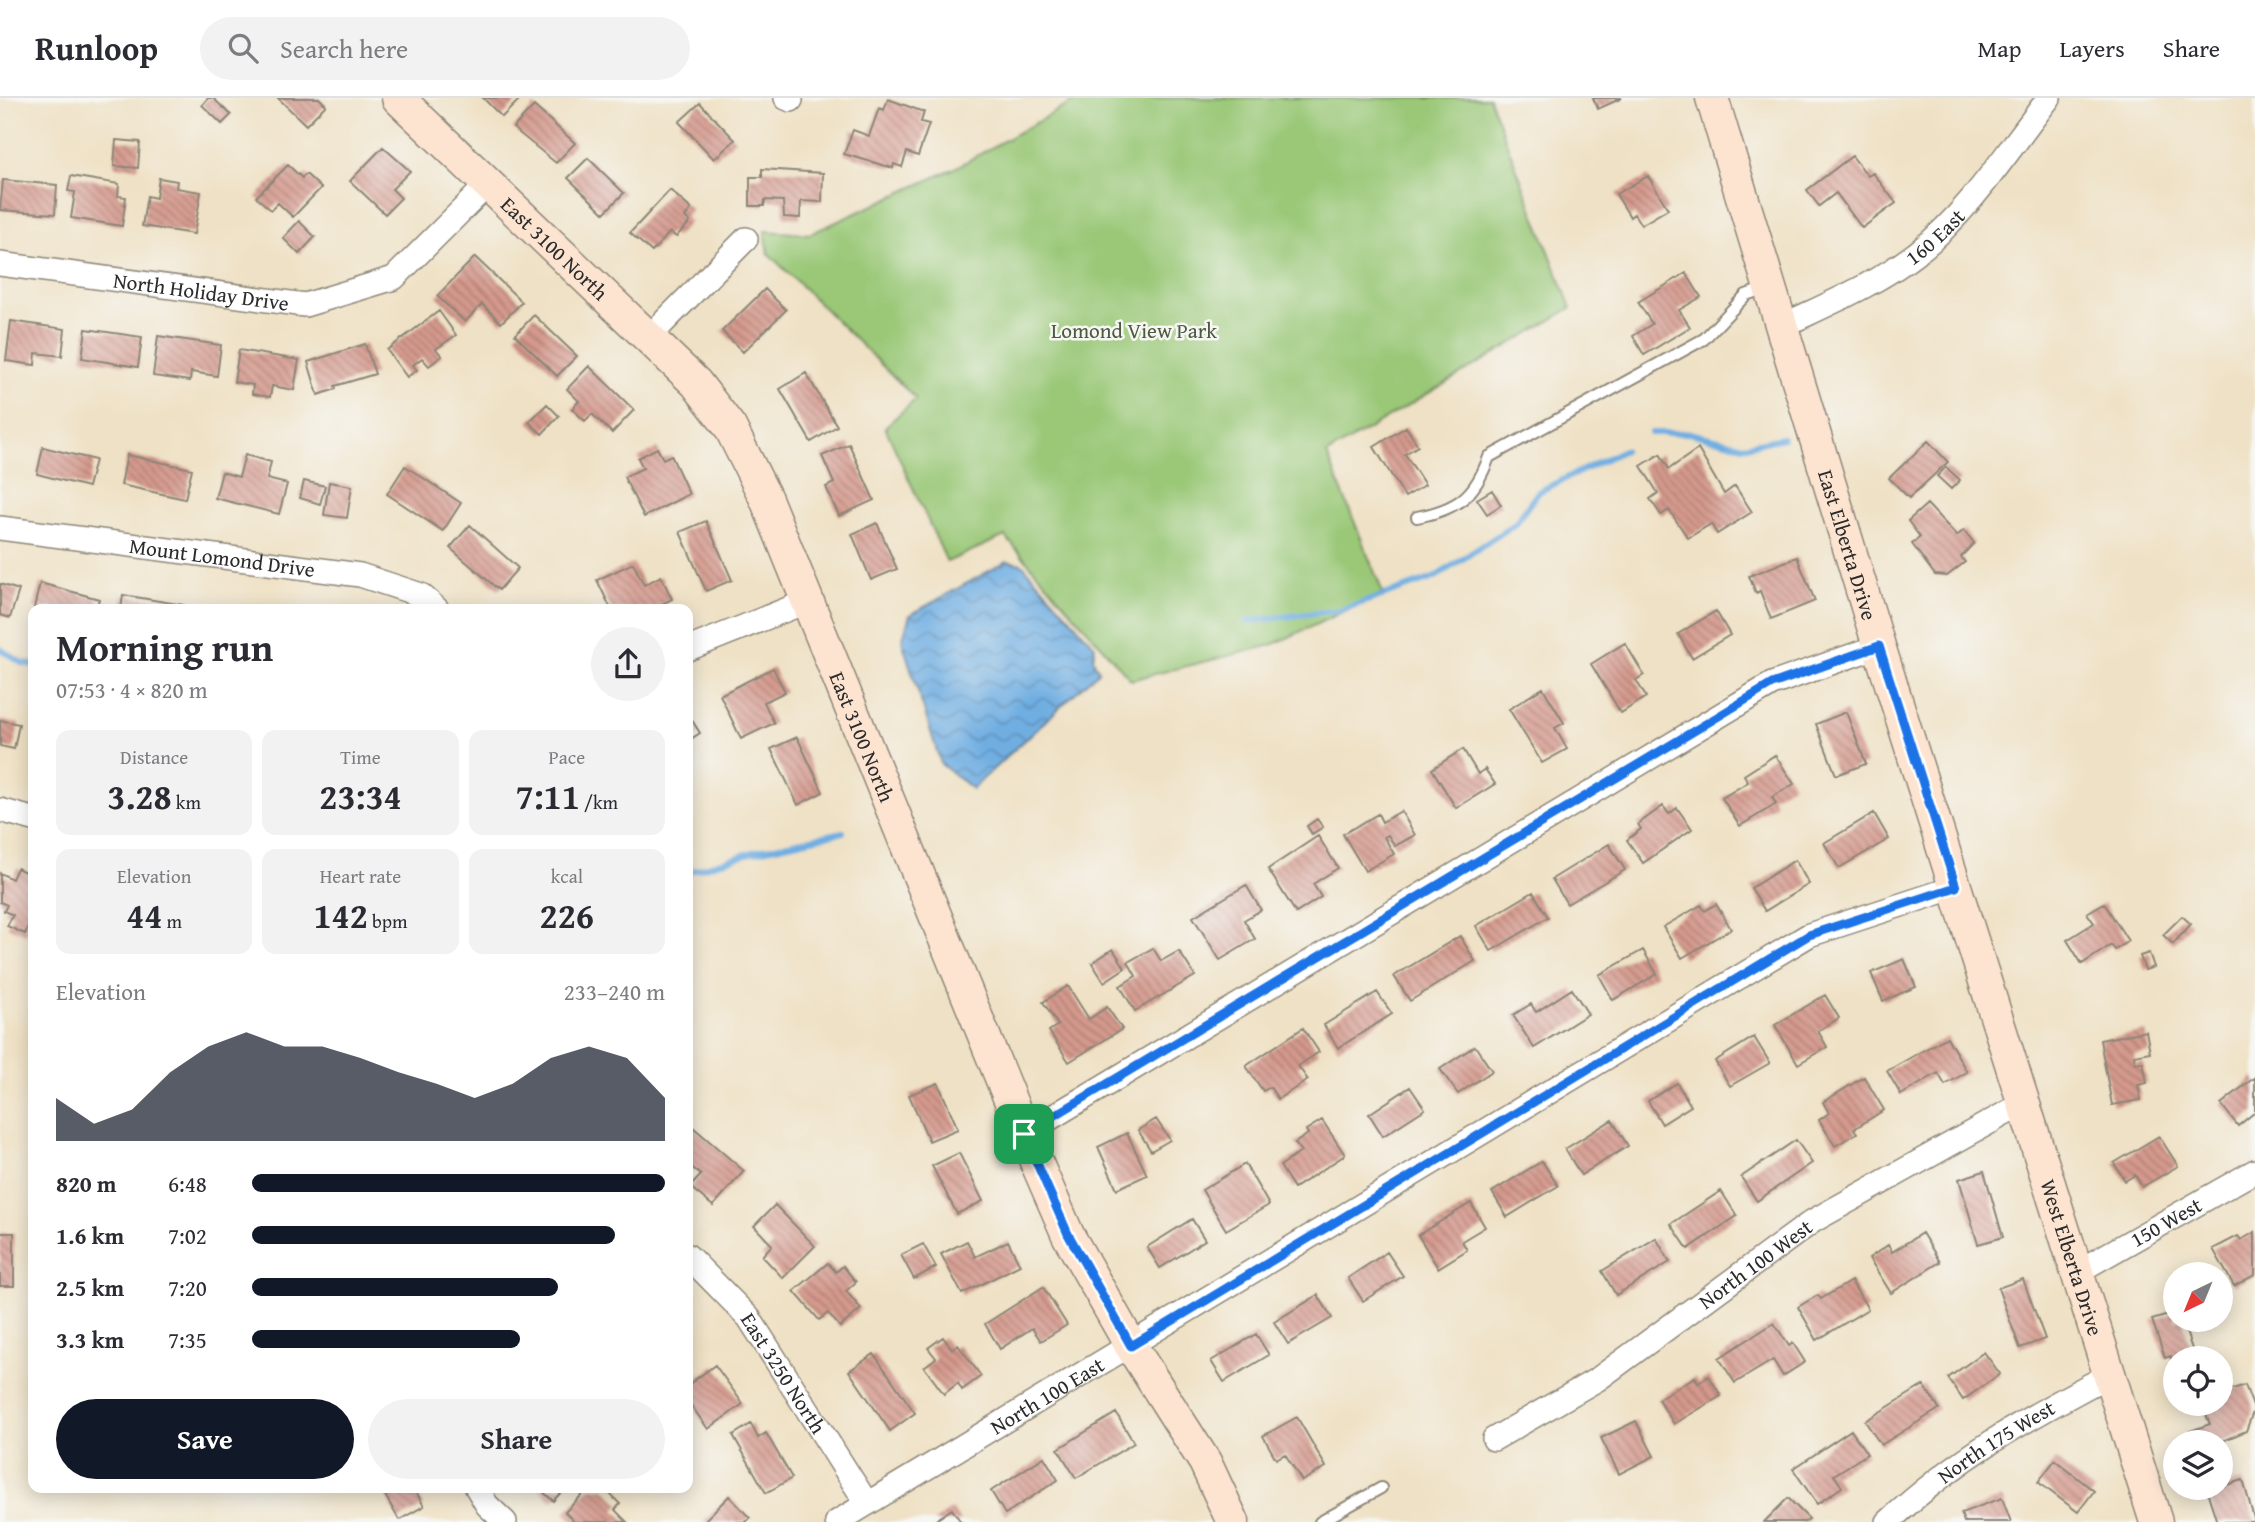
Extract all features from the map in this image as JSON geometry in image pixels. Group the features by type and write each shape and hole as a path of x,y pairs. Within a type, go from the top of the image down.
{"street":[{"name":"East 3100 North","path":"398,98 696,383 730,427 766,499 1024,1134 1068,1234 1131,1346 1205,1462 1233,1522"},
{"name":"East Elberta Drive","path":"1712,98 1879,646 1989,992"},
{"name":"160 East","path":"1782,326 1860,289 1918,252 1966,205 2049,98"},
{"name":"North Holiday Drive","path":"0,264 305,305 394,278 488,184"},
{"path":"649,337 746,239"},
{"name":"Mount Lomond Drive","path":"0,528 360,575 421,595 431,604"},
{"path":"693,647 808,601"},
{"path":"1024,1134 1772,684 1879,646"},
{"path":"0,810 28,818"},
{"name":"North 100 East","path":"836,1522 1097,1362 1131,1346 1809,935 1956,887"},
{"name":"West Elberta Drive","path":"1989,992 2156,1522"},
{"name":"North 100 West","path":"1494,1439 1598,1379 1813,1221 2024,1103"},
{"name":"150 West","path":"2077,1272 2255,1171"},
{"name":"East 3250 North","path":"693,1261 749,1318 866,1503"},
{"name":"North 175 West","path":"1888,1522 1914,1497 2004,1431 2111,1374"},
{"path":"480,1493 505,1522"}],"lane":[{"path":"1417,517 1439,513 1464,499 1480,483 1489,457 1704,339 1746,295 1770,287"},
{"path":"1320,1522 1381,1488"}],"green space":[{"name":"Lomond View Park","path":"1080,98 1489,98 1571,308 1327,454 1383,593 1272,645 1131,680 1005,536 947,562 885,427 916,399 768,253 765,231 810,234 953,169"}],"water":[{"path":"1007,561 1022,564 1095,646 1093,659 1099,671 972,789 941,764 902,641 910,615"}],"building":[{"path":"208,98 213,98 231,115 222,124 202,105"},
{"path":"278,98 319,98 326,105 306,125"},
{"path":"483,98 521,98 502,117"},
{"path":"1593,98 1622,98 1598,109"},
{"path":"888,99 924,112 921,122 929,124 918,156 907,152 902,167 894,164 893,168 844,154 853,130 869,136 879,108 884,110"},
{"path":"700,103 735,140 714,159 679,122"},
{"path":"534,106 575,143 556,163 513,128"},
{"path":"116,140 140,142 138,168 114,166"},
{"path":"383,147 410,171 392,189 401,198 385,214 350,181"},
{"path":"1852,156 1868,176 1873,173 1896,203 1862,228 1836,193 1819,206 1807,190"},
{"path":"588,158 624,193 604,213 568,178"},
{"path":"288,165 302,178 306,174 321,188 293,217 278,203 271,210 256,197"},
{"path":"762,169 823,173 822,202 801,201 800,218 784,217 783,201 765,200 764,206 750,206 750,177 762,177"},
{"path":"71,176 119,184 118,196 126,197 122,226 71,218 75,192 68,191"},
{"path":"1648,176 1668,209 1641,225 1634,214 1630,217 1616,194"},
{"path":"159,178 177,181 176,188 201,192 194,234 142,226 147,196 156,198"},
{"path":"3,180 57,185 55,214 0,210"},
{"path":"670,190 691,209 685,217 690,222 676,237 670,232 652,252 630,233"},
{"path":"299,221 315,237 299,254 283,238"},
{"path":"475,257 522,302 501,323 482,304 465,322 437,296"},
{"path":"1686,273 1701,297 1679,310 1690,327 1644,355 1633,336 1652,324 1638,302"},
{"path":"765,289 786,310 743,352 722,331"},
{"path":"439,311 456,335 436,349 442,356 429,366 422,358 413,365 417,370 407,377 387,350"},
{"path":"534,315 577,356 557,376 515,335"},
{"path":"11,321 65,329 62,356 36,353 35,365 6,361"},
{"path":"86,329 142,337 138,367 82,358"},
{"path":"158,336 221,345 217,376 191,372 190,381 153,376"},
{"path":"365,344 375,374 335,386 336,389 318,395 308,362"},
{"path":"239,350 299,360 294,390 272,386 270,397 252,394 253,385 234,382"},
{"path":"589,366 634,410 612,433 592,414 585,421 572,409 579,401 567,389"},
{"path":"806,373 837,426 811,442 780,389"},
{"path":"547,404 559,416 542,434 529,422"},
{"path":"1406,427 1418,446 1405,454 1425,485 1405,497 1374,447"},
{"path":"1928,441 1948,462 1909,498 1889,478"},
{"path":"849,444 874,500 839,516 826,487 834,483 822,456"},
{"path":"43,447 95,460 88,487 37,474"},
{"path":"657,448 663,459 671,455 689,494 644,517 624,477 643,468 638,458"},
{"path":"1698,449 1724,494 1735,486 1752,512 1717,534 1711,524 1688,538 1669,510 1661,515 1650,499 1658,493 1641,466 1660,454 1669,469"},
{"path":"127,455 192,469 185,499 121,485"},
{"path":"245,455 271,462 267,479 287,484 279,514 215,498 222,472 239,477"},
{"path":"405,466 461,503 443,531 387,494"},
{"path":"1946,467 1960,480 1951,489 1937,476"},
{"path":"304,481 325,486 320,504 300,498"},
{"path":"329,482 352,486 347,518 324,515"},
{"path":"1492,490 1501,505 1487,514 1477,499"},
{"path":"1927,504 1957,536 1964,530 1974,543 1961,557 1965,562 1947,576 1935,575 1912,544 1920,537 1908,521"},
{"path":"706,521 732,580 706,591 680,532"},
{"path":"877,523 897,569 871,580 852,534"},
{"path":"470,525 518,568 499,590 450,548"},
{"path":"1797,557 1815,601 1771,619 1760,591 1756,593 1749,576"},
{"path":"633,563 644,585 661,576 672,599 662,604 609,604 597,580"},
{"path":"40,583 99,599 98,604 35,604"},
{"path":"0,584 19,590 10,618 0,615"},
{"path":"123,595 178,604 122,604"},
{"path":"1716,611 1730,635 1692,658 1678,634"},
{"path":"1625,643 1644,675 1636,680 1646,697 1621,713 1591,664"},
{"path":"773,668 785,692 764,702 774,723 741,739 720,695"},
{"path":"1543,688 1564,723 1555,728 1567,749 1542,763 1509,709"},
{"path":"1846,712 1866,764 1836,775 1816,724"},
{"path":"0,720 19,724 14,749 0,746"},
{"path":"693,722 700,733 693,738"},
{"path":"797,737 823,792 798,805 771,749"},
{"path":"1463,749 1478,774 1485,769 1495,784 1456,808 1432,769"},
{"path":"1775,755 1794,784 1772,797 1776,804 1740,826 1722,798 1748,782 1744,775"},
{"path":"1663,806 1669,814 1677,808 1692,829 1643,863 1627,840 1641,829 1638,824"},
{"path":"1401,811 1415,835 1395,846 1388,835 1384,837 1394,854 1365,871 1343,834 1378,814 1382,822"},
{"path":"1874,813 1889,839 1839,868 1824,843"},
{"path":"1317,819 1323,827 1312,834 1307,826"},
{"path":"1318,836 1338,868 1313,884 1321,897 1296,913 1268,869"},
{"path":"1609,844 1625,870 1567,904 1552,879"},
{"path":"1795,860 1809,884 1765,911 1751,888"},
{"path":"17,868 28,874 28,928 25,934 7,926 13,915 4,911 7,905 0,902 0,873 12,879"},
{"path":"1246,885 1261,910 1244,920 1255,939 1220,960 1193,917"},
{"path":"1533,892 1548,917 1491,951 1476,926"},
{"path":"2104,903 2128,941 2115,950 2111,945 2082,964 2067,940 2094,923 2087,913"},
{"path":"1716,904 1731,929 1682,958 1663,927 1701,905 1705,911"},
{"path":"2182,916 2191,924 2173,944 2163,935"},
{"path":"1460,936 1475,961 1410,1001 1394,976"},
{"path":"1153,948 1161,961 1179,951 1195,976 1135,1011 1120,986 1136,976 1128,962"},
{"path":"1113,949 1125,968 1104,982 1092,963"},
{"path":"1643,950 1657,974 1613,1000 1599,975"},
{"path":"2149,953 2154,967 2145,970 2140,956"},
{"path":"1904,959 1916,987 1883,1001 1871,973"},
{"path":"1068,986 1089,1019 1107,1007 1122,1029 1069,1062 1049,1031 1058,1025 1043,1002"},
{"path":"1572,989 1588,1014 1534,1048 1513,1015 1531,1004 1536,1012"},
{"path":"1377,992 1392,1014 1338,1048 1324,1025"},
{"path":"1825,995 1839,1018 1818,1031 1827,1047 1798,1064 1775,1025"},
{"path":"1303,1028 1319,1052 1298,1066 1308,1080 1278,1099 1270,1087 1263,1091 1246,1066"},
{"path":"2146,1031 2150,1052 2134,1055 2135,1063 2143,1062 2147,1083 2138,1085 2141,1100 2112,1105 2100,1040"},
{"path":"1754,1037 1770,1063 1730,1086 1715,1061"},
{"path":"1947,1037 1967,1072 1945,1085 1938,1073 1901,1095 1887,1071"},
{"path":"1475,1046 1492,1071 1458,1094 1440,1069"},
{"path":"1864,1077 1884,1110 1854,1129 1857,1133 1835,1146 1819,1120 1829,1113 1823,1102"},
{"path":"2255,1077 2255,1112 2238,1126 2221,1104"},
{"path":"938,1083 958,1129 929,1141 909,1095"},
{"path":"1677,1083 1691,1106 1662,1124 1648,1101"},
{"path":"1410,1087 1425,1109 1383,1136 1369,1114"},
{"path":"1156,1119 1170,1140 1151,1151 1138,1130"},
{"path":"1322,1120 1345,1155 1294,1188 1280,1166 1301,1152 1295,1143 1308,1134 1306,1130"},
{"path":"1612,1120 1628,1146 1581,1175 1565,1149"},
{"path":"693,1127 744,1171 713,1206 693,1189 693,1184 701,1175 693,1168"},
{"path":"1127,1133 1147,1175 1117,1189 1098,1147"},
{"path":"2159,1136 2178,1166 2142,1187 2135,1175 2125,1181 2114,1163"},
{"path":"1796,1140 1812,1163 1757,1201 1741,1177"},
{"path":"959,1153 983,1201 957,1214 932,1166"},
{"path":"1542,1161 1558,1186 1507,1217 1492,1192"},
{"path":"1245,1164 1269,1205 1226,1230 1202,1190"},
{"path":"1984,1171 2003,1237 1978,1244 1959,1179"},
{"path":"1721,1191 1737,1216 1688,1249 1671,1224"},
{"path":"1471,1203 1485,1227 1462,1241 1467,1250 1438,1268 1418,1235"},
{"path":"775,1205 815,1246 783,1278 762,1256 772,1245 754,1226"},
{"path":"1192,1219 1205,1240 1160,1268 1147,1247"},
{"path":"2255,1232 2255,1275 2234,1286 2233,1262 2220,1262 2213,1249 2238,1236 2241,1240"},
{"path":"0,1233 14,1233 14,1286 0,1286"},
{"path":"1922,1233 1940,1262 1891,1293 1869,1258 1888,1245 1892,1252"},
{"path":"1656,1238 1670,1262 1616,1295 1602,1271"},
{"path":"967,1241 975,1257 1008,1241 1020,1265 962,1294 941,1254"},
{"path":"923,1244 936,1267 914,1279 901,1255"},
{"path":"1387,1252 1403,1276 1363,1301 1348,1278"},
{"path":"828,1263 836,1272 843,1266 856,1282 846,1291 861,1309 840,1327 828,1313 819,1320 794,1291"},
{"path":"2023,1279 2045,1339 2020,1348 1998,1288"},
{"path":"1851,1281 1868,1309 1817,1340 1798,1307 1818,1295 1821,1299"},
{"path":"1043,1287 1067,1325 1041,1341 1032,1328 1000,1349 985,1324"},
{"path":"1318,1295 1332,1318 1288,1344 1274,1322"},
{"path":"2163,1317 2163,1332 2186,1332 2191,1346 2163,1346 2163,1352 2152,1320"},
{"path":"1774,1323 1789,1346 1793,1343 1805,1362 1783,1376 1773,1360 1735,1383 1719,1358"},
{"path":"1256,1334 1269,1355 1224,1382 1211,1361"},
{"path":"943,1337 952,1349 958,1345 981,1376 962,1390 958,1383 944,1394 924,1367 936,1358 928,1348"},
{"path":"1984,1352 2000,1374 1963,1400 1948,1378"},
{"path":"874,1354 915,1413 890,1431 849,1371"},
{"path":"715,1365 743,1404 708,1429 693,1408 693,1381"},
{"path":"1709,1376 1721,1396 1674,1424 1658,1399 1695,1377 1698,1383"},
{"path":"1924,1385 1939,1409 1881,1445 1865,1421"},
{"path":"2245,1385 2254,1409 2246,1431 2233,1436 2233,1430 2193,1430 2210,1424 2207,1416 2233,1416 2233,1389"},
{"path":"1116,1413 1134,1443 1076,1478 1058,1449"},
{"path":"1297,1417 1326,1467 1302,1481 1285,1454 1276,1459 1263,1436"},
{"path":"1636,1421 1654,1456 1619,1474 1601,1438"},
{"path":"751,1424 758,1438 766,1433 792,1478 766,1493 733,1435"},
{"path":"1851,1430 1867,1454 1834,1475 1842,1487 1817,1504 1793,1469"},
{"path":"1044,1457 1058,1480 1005,1514 991,1491"},
{"path":"2055,1460 2094,1491 2078,1512 2038,1482"},
{"path":"2243,1480 2255,1522 2217,1522 2210,1500 2233,1500 2233,1483"},
{"path":"384,1493 417,1493 424,1506 399,1520"},
{"path":"544,1493 560,1493 553,1501"},
{"path":"584,1493 609,1493 620,1504 615,1510 627,1522 574,1522 565,1512"},
{"path":"729,1496 750,1518 746,1522 703,1522"},
{"path":"1788,1498 1809,1519 1805,1522 1764,1522"},
{"path":"2002,1498 2011,1522 1964,1522 1961,1513"},
{"path":"952,1509 961,1522 933,1522"}],"waterway":[{"path":"1651,433 1689,433 1744,446 1783,438"},
{"path":"1248,621 1341,610 1434,578 1515,524 1538,492 1624,450"},
{"path":"0,649 28,664"},
{"path":"693,870 753,852 843,832"}],"route":[{"path":"1879,646 1956,887 1809,935 1131,1346 1068,1234 1024,1134 1772,684 1879,646"}]}
